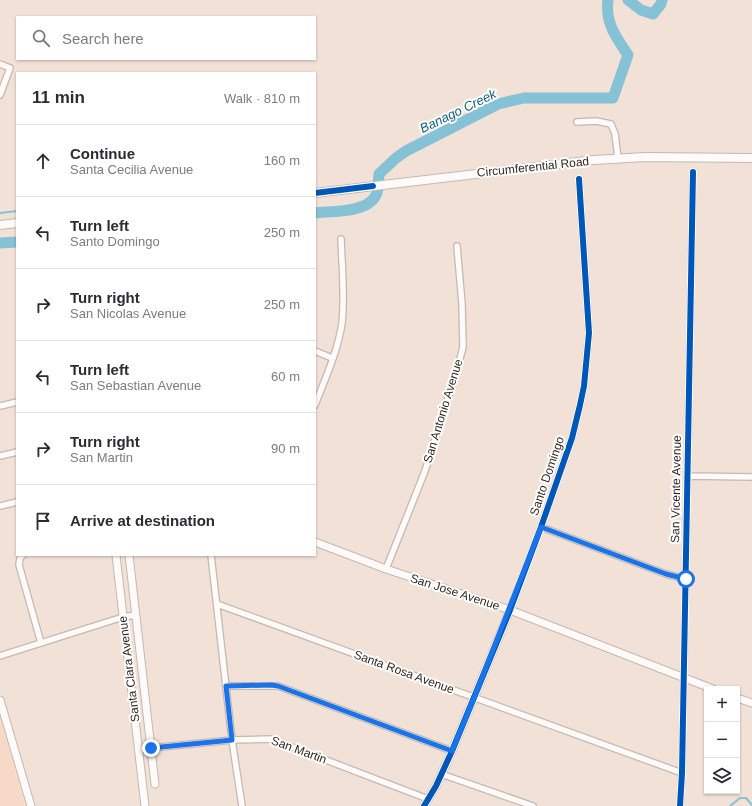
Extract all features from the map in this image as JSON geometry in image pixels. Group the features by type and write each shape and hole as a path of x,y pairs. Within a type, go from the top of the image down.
{"main road":[{"name":"Circumferential Road","path":"316,193 618,158 752,158"},
{"path":"0,225 16,223"}],"street":[{"path":"0,64 10,68 0,95"},
{"path":"577,122 596,121 611,124 615,134 618,158"},
{"name":"San Vicente Avenue","path":"680,806 684,678 693,172"},
{"name":"Santo Domingo","path":"424,806 442,774 510,610 572,438 584,386 589,333 579,179"},
{"path":"316,402 340,335 342,322 341,239"},
{"name":"San Antonio Avenue","path":"386,569 425,471 463,347 462,304 457,246"},
{"path":"316,352 332,358"},
{"path":"0,406 16,402"},
{"path":"0,456 16,452"},
{"path":"688,476 752,477"},
{"path":"0,506 16,502"},
{"path":"541,527 666,574 686,579"},
{"name":"San Jose Avenue","path":"316,542 386,569 510,610 705,686"},
{"path":"22,556 20,558 19,566 41,643"},
{"name":"Santa Clara Avenue","path":"116,556 145,806"},
{"name":"Santa Clara Avenue","path":"128,556 155,784"},
{"path":"211,556 232,740 242,806"},
{"name":"Santa Rosa Avenue","path":"217,604 682,773"},
{"path":"0,656 123,617 136,615"},
{"path":"226,686 278,686 452,751"},
{"path":"740,699 752,703"},
{"path":"0,700 31,806"},
{"name":"San Martin","path":"139,750 232,740 271,739 428,799"},
{"path":"442,774 533,806"}],"shaded area":[{"path":"0,716 25,806 0,806"}],"waterway":[{"name":"Banago Creek","path":"316,213 348,210 357,208 372,201 377,193 379,174 396,158 406,151 498,104 524,98 613,98 628,55 612,29 608,16 608,0"},
{"name":"Banago Creek","path":"628,0 641,10 653,14 661,4 662,0"},
{"path":"0,213 16,211"},
{"name":"Banago Creek","path":"0,243 16,242"},
{"path":"730,806 740,798 746,798 752,805"}],"cycle path":[{"path":"680,806 682,773 693,172"},
{"path":"424,806 436,786 452,751 510,610 572,438 584,386 589,333 579,179"},
{"path":"316,193 373,186"}],"route":[{"path":"151,748 232,740 226,686 271,685 278,686 452,751 510,610 541,527 666,574 686,579"}]}
